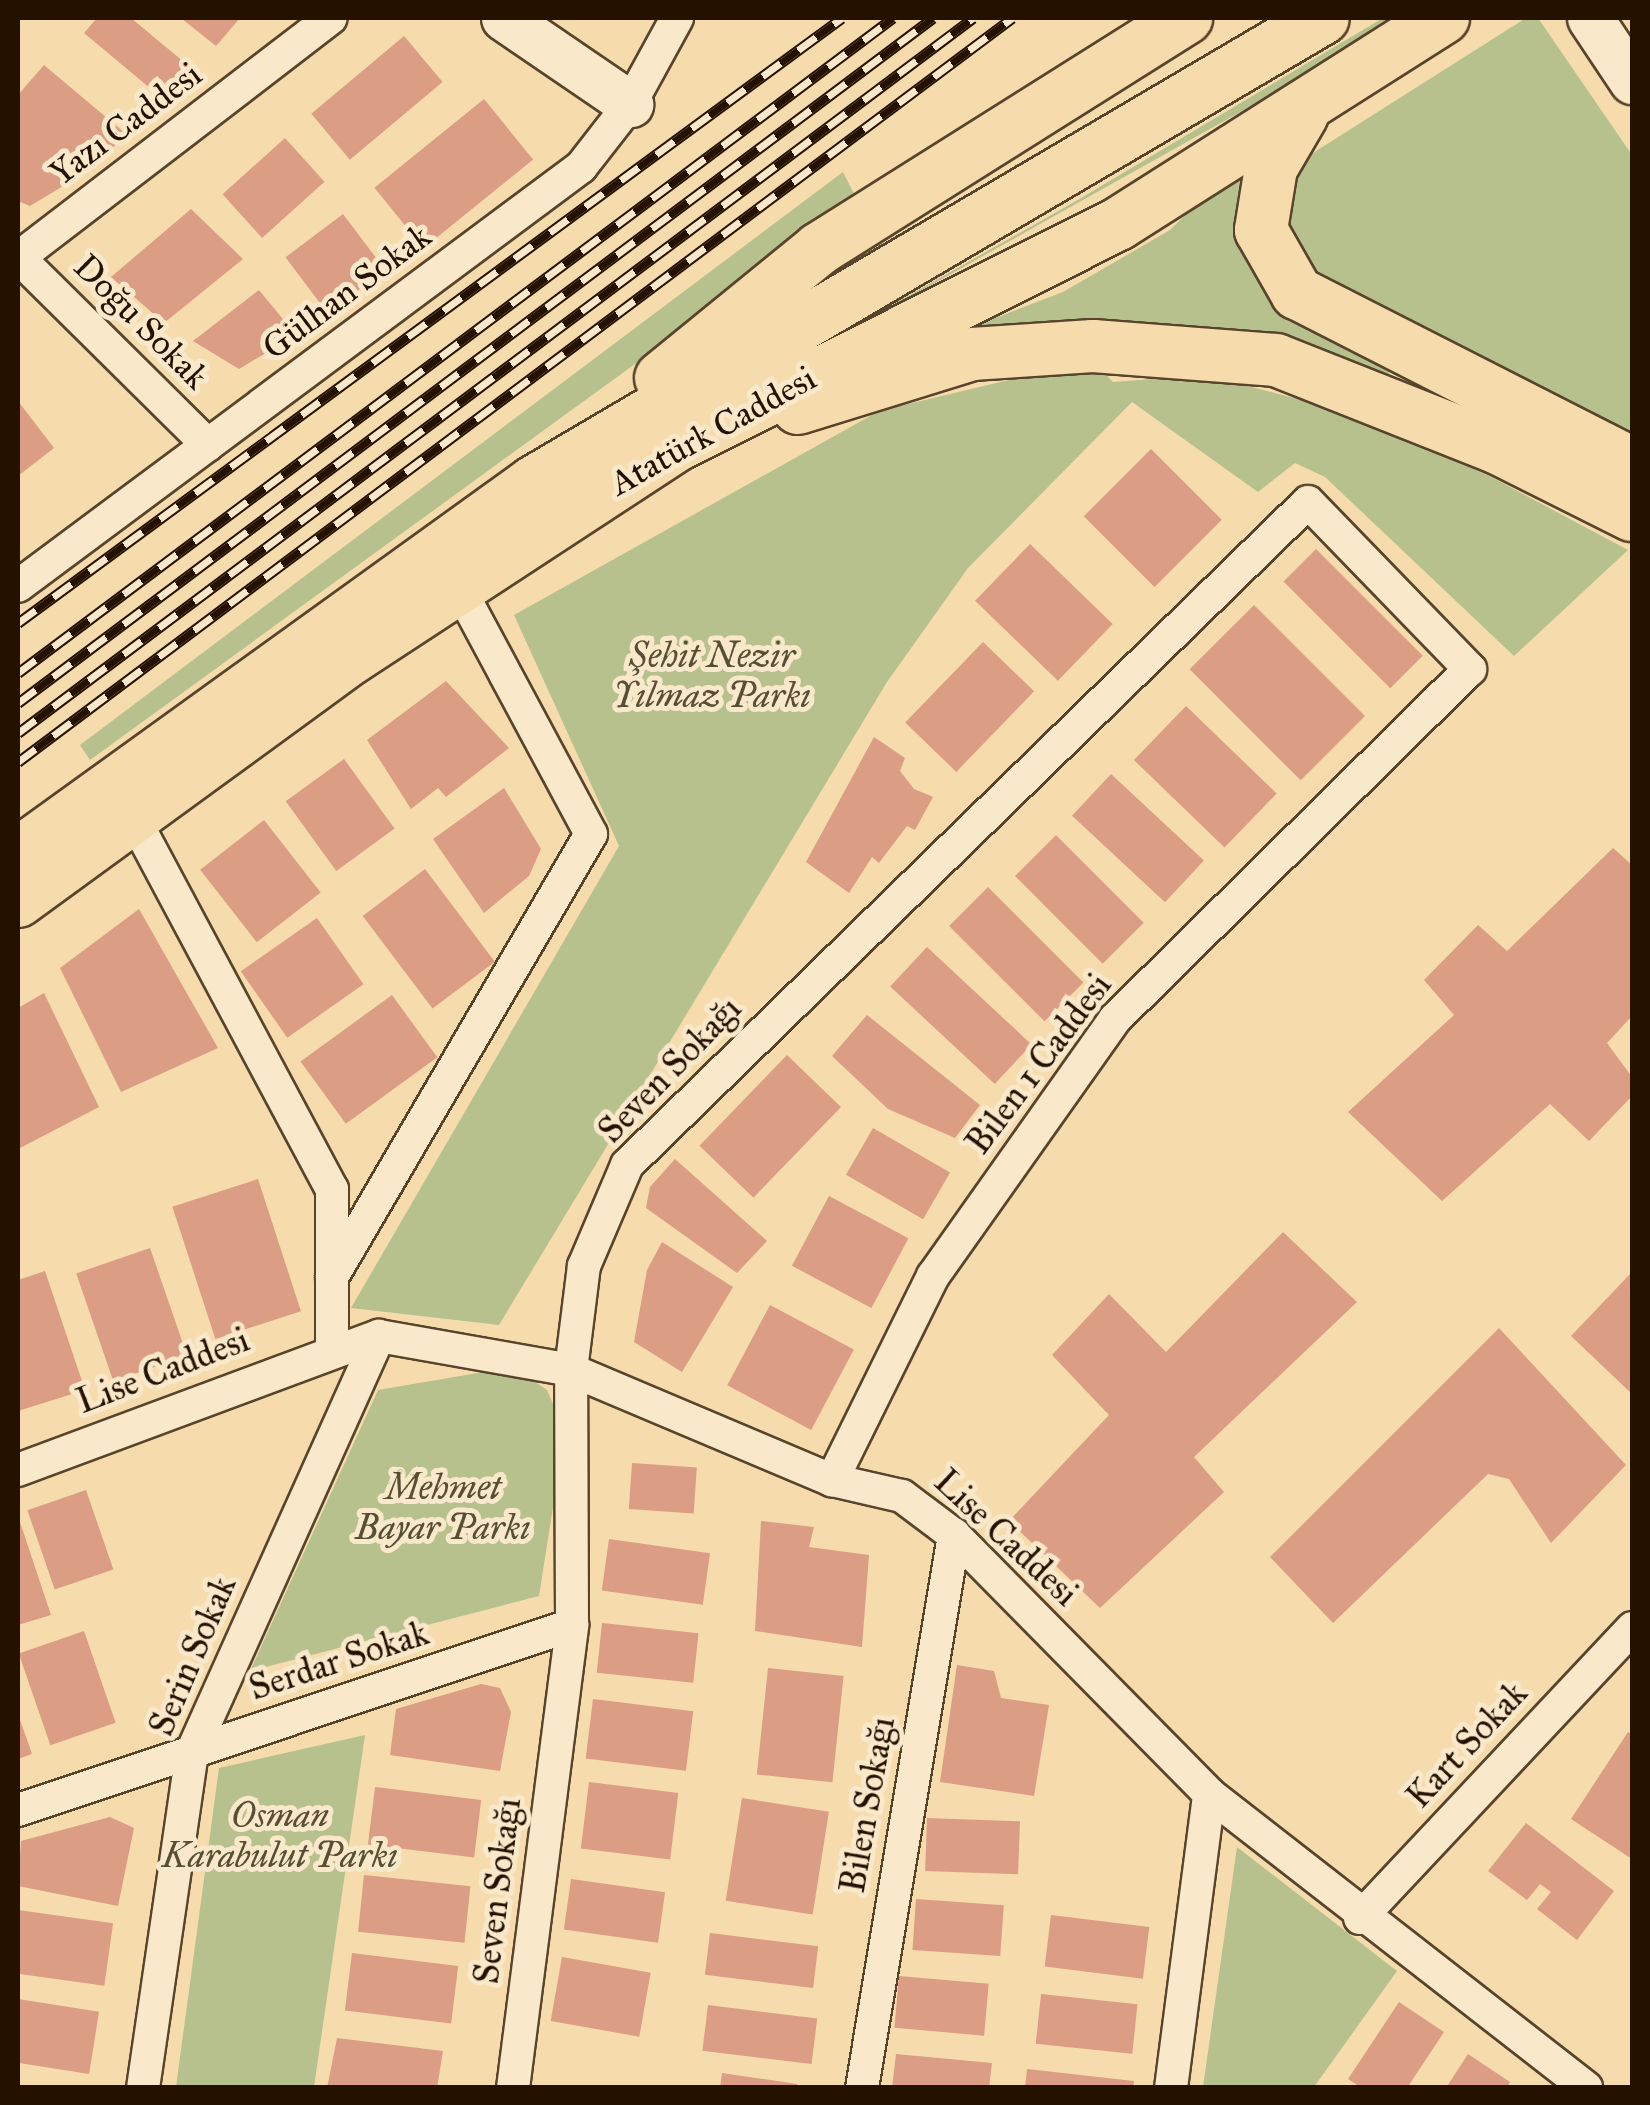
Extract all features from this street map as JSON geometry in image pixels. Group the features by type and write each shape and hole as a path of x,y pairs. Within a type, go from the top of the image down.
{"main road":[{"path":"534,482 819,249 1186,18"},
{"name":"Atatürk Caddesi","path":"18,854 534,482 1323,18"},
{"name":"Atatürk Caddesi","path":"18,901 132,815 458,586 677,445 1118,224 1304,112 1443,18"},
{"path":"1304,112 1271,168 1261,230 1297,293 1632,464"},
{"path":"677,445 972,354 1093,346 1276,360 1496,447 1632,516"}],"street":[{"name":"Yazı Caddesi","path":"18,257 331,18"},
{"path":"504,18 630,104"},
{"name":"Gülhan Sokak","path":"18,586 581,167 630,104 676,18"},
{"path":"1590,18 1632,81"},
{"name":"Doğu Sokak","path":"18,257 208,445"},
{"name":"Seven Sokağı","path":"513,2088 572,1625 572,1370 584,1266 627,1165 1308,502 1470,668"},
{"path":"332,1277 591,834 458,586"},
{"name":"Bilen 1 Caddesi","path":"832,1480 933,1276 1115,1019 1470,668"},
{"path":"132,815 332,1189 332,1352"},
{"name":"Lise Caddesi","path":"18,1470 379,1336 572,1370 832,1480 902,1496 954,1535 1209,1794 1360,1918 1586,2088"},
{"name":"Serin Sokak","path":"143,2088 192,1752 379,1336"},
{"name":"Bilen Sokağı","path":"862,2088 954,1535"},
{"name":"Serdar Sokak","path":"18,1810 572,1625"},
{"name":"Kart Sokak","path":"1360,1918 1629,1637"},
{"path":"1171,2088 1209,1794"}],"green space":[{"path":"1383,18 1408,18 508,522 1076,201"},
{"path":"1526,18 1538,18 1632,155 1632,439 1308,273 1289,230 1288,196 1305,158"},
{"path":"1267,158 1261,274 1290,320 1392,366 1384,382 920,347 1063,292 1170,230 1212,189"},
{"path":"843,172 858,202 90,760 80,745"},
{"name":"Şehit Nezir Yılmaz Parkı","path":"1103,372 1113,382 1205,375 1313,403 1448,454 1628,550 1514,656 1325,477 1295,463 1258,492 1132,402 968,568 887,682 499,1325 351,1308 619,846 514,615 879,411 1029,375"},
{"name":"Mehmet Bayar Parkı","path":"513,1367 547,1390 565,1431 539,1596 250,1671 378,1390"},
{"name":"Osman Karabulut Parkı","path":"365,1735 314,2087 176,2087 219,1768"},
{"path":"1237,1847 1397,1971 1314,2087 1203,2087"}],"building":[{"path":"97,18 131,18 196,72 169,104 84,33"},
{"path":"181,18 240,18 216,46"},
{"path":"404,36 443,82 350,160 311,114"},
{"path":"44,65 126,134 93,168 30,206 18,201 18,95"},
{"path":"484,99 533,160 424,248 374,188"},
{"path":"285,138 324,182 262,238 223,194"},
{"path":"191,209 243,259 164,323 111,277"},
{"path":"343,214 385,270 328,313 285,257"},
{"path":"259,290 296,335 239,369 193,341"},
{"path":"18,401 54,448 18,476"},
{"path":"1151,449 1222,520 1155,587 1084,516"},
{"path":"1030,544 1113,624 1058,681 975,601"},
{"path":"1316,549 1423,656 1390,688 1283,582"},
{"path":"1254,605 1365,716 1301,780 1190,669"},
{"path":"983,642 1034,691 956,772 905,723"},
{"path":"446,681 509,748 446,797 438,788 411,809 367,740"},
{"path":"1186,706 1277,794 1225,847 1134,760"},
{"path":"874,737 905,758 900,771 914,789 933,797 915,830 907,826 879,863 872,857 849,893 806,862"},
{"path":"344,759 395,829 336,871 286,801"},
{"path":"1111,774 1204,861 1165,902 1072,816"},
{"path":"504,788 541,849 529,876 484,913 433,839"},
{"path":"264,820 321,892 257,942 200,870"},
{"path":"1056,835 1144,923 1103,964 1015,876"},
{"path":"1613,848 1632,865 1632,1016 1607,1043 1632,1077 1632,1096 1589,1141 1550,1104 1442,1201 1348,1112 1454,1015 1424,980 1478,925 1507,951"},
{"path":"425,869 495,962 433,1009 363,916"},
{"path":"988,887 1083,982 1045,1021 949,926"},
{"path":"139,909 218,1048 121,1092 60,968"},
{"path":"317,918 363,984 287,1038 241,971"},
{"path":"927,947 1032,1045 995,1084 890,986"},
{"path":"44,993 99,1107 18,1149 18,1008"},
{"path":"392,995 437,1057 346,1124 301,1061"},
{"path":"867,1015 980,1105 955,1138 888,1109 832,1056"},
{"path":"787,1055 841,1107 753,1198 699,1146"},
{"path":"873,1128 950,1172 923,1219 846,1175"},
{"path":"675,1159 767,1241 737,1273 646,1208 650,1187"},
{"path":"258,1179 301,1311 215,1339 172,1207"},
{"path":"829,1196 908,1238 871,1308 792,1266"},
{"path":"1283,1232 1357,1302 1194,1457 1224,1492 1100,1608 1009,1521 1109,1415 1052,1355 1109,1294 1166,1352"},
{"path":"662,1242 733,1287 682,1372 634,1342 647,1270"},
{"path":"150,1248 187,1356 113,1381 76,1273"},
{"path":"45,1271 85,1390 18,1411 18,1280"},
{"path":"1632,1272 1632,1394 1571,1336"},
{"path":"770,1305 854,1350 811,1430 727,1385"},
{"path":"1499,1328 1626,1465 1551,1543 1509,1479 1488,1474 1333,1623 1270,1557"},
{"path":"632,1463 697,1468 694,1513 629,1509"},
{"path":"86,1490 113,1569 55,1590 27,1510"},
{"path":"18,1516 51,1615 18,1625"},
{"path":"761,1521 814,1527 809,1547 869,1555 862,1647 755,1631"},
{"path":"609,1539 710,1553 703,1605 602,1590"},
{"path":"602,1623 698,1633 693,1683 597,1673"},
{"path":"84,1631 116,1723 50,1745 19,1653"},
{"path":"957,1665 994,1671 1001,1698 1049,1705 1034,1796 940,1782"},
{"path":"768,1668 844,1676 832,1782 757,1774"},
{"path":"481,1684 500,1688 511,1712 500,1771 390,1755 396,1709"},
{"path":"593,1699 693,1711 686,1771 586,1759"},
{"path":"18,1714 32,1754 18,1759"},
{"path":"1628,1732 1632,1735 1632,1859 1571,1819"},
{"path":"589,1782 678,1793 670,1859 581,1849"},
{"path":"375,1787 481,1800 474,1858 368,1845"},
{"path":"742,1798 829,1812 813,1914 726,1901"},
{"path":"110,1817 134,1828 118,1906 18,1886 21,1841"},
{"path":"927,1818 1020,1821 1018,1874 925,1871"},
{"path":"1526,1823 1614,1891 1577,1940 1537,1909 1551,1892 1540,1884 1527,1900 1488,1871"},
{"path":"364,1875 470,1886 464,1943 358,1932"},
{"path":"571,1879 665,1892 658,1943 564,1930"},
{"path":"916,1899 1004,1905 1000,1956 912,1950"},
{"path":"18,1910 113,1923 104,1986 18,1974"},
{"path":"1051,1915 1149,1927 1143,1979 1045,1967"},
{"path":"710,1933 818,1946 813,1988 705,1975"},
{"path":"352,1953 458,1966 451,2024 345,2011"},
{"path":"562,1957 651,1973 639,2037 551,2021"},
{"path":"899,1976 989,1984 984,2036 894,2028"},
{"path":"1041,1994 1137,2004 1132,2054 1036,2044"},
{"path":"18,1999 99,2012 89,2074 18,2063"},
{"path":"1399,2002 1444,2032 1407,2088 1362,2088 1348,2079"},
{"path":"708,2005 817,2018 812,2064 702,2051"},
{"path":"337,2038 443,2051 437,2088 327,2088"},
{"path":"896,2054 992,2063 989,2088 892,2088"},
{"path":"1468,2054 1510,2082 1507,2088 1446,2088"},
{"path":"1027,2069 1134,2081 1133,2088 1025,2088"},
{"path":"722,2073 797,2084 796,2088 720,2088"}],"railway":[{"path":"18,623 842,18"},
{"path":"18,673 893,18"},
{"path":"18,703 933,18"},
{"path":"18,733 973,18"},
{"path":"18,762 1012,18"}]}
